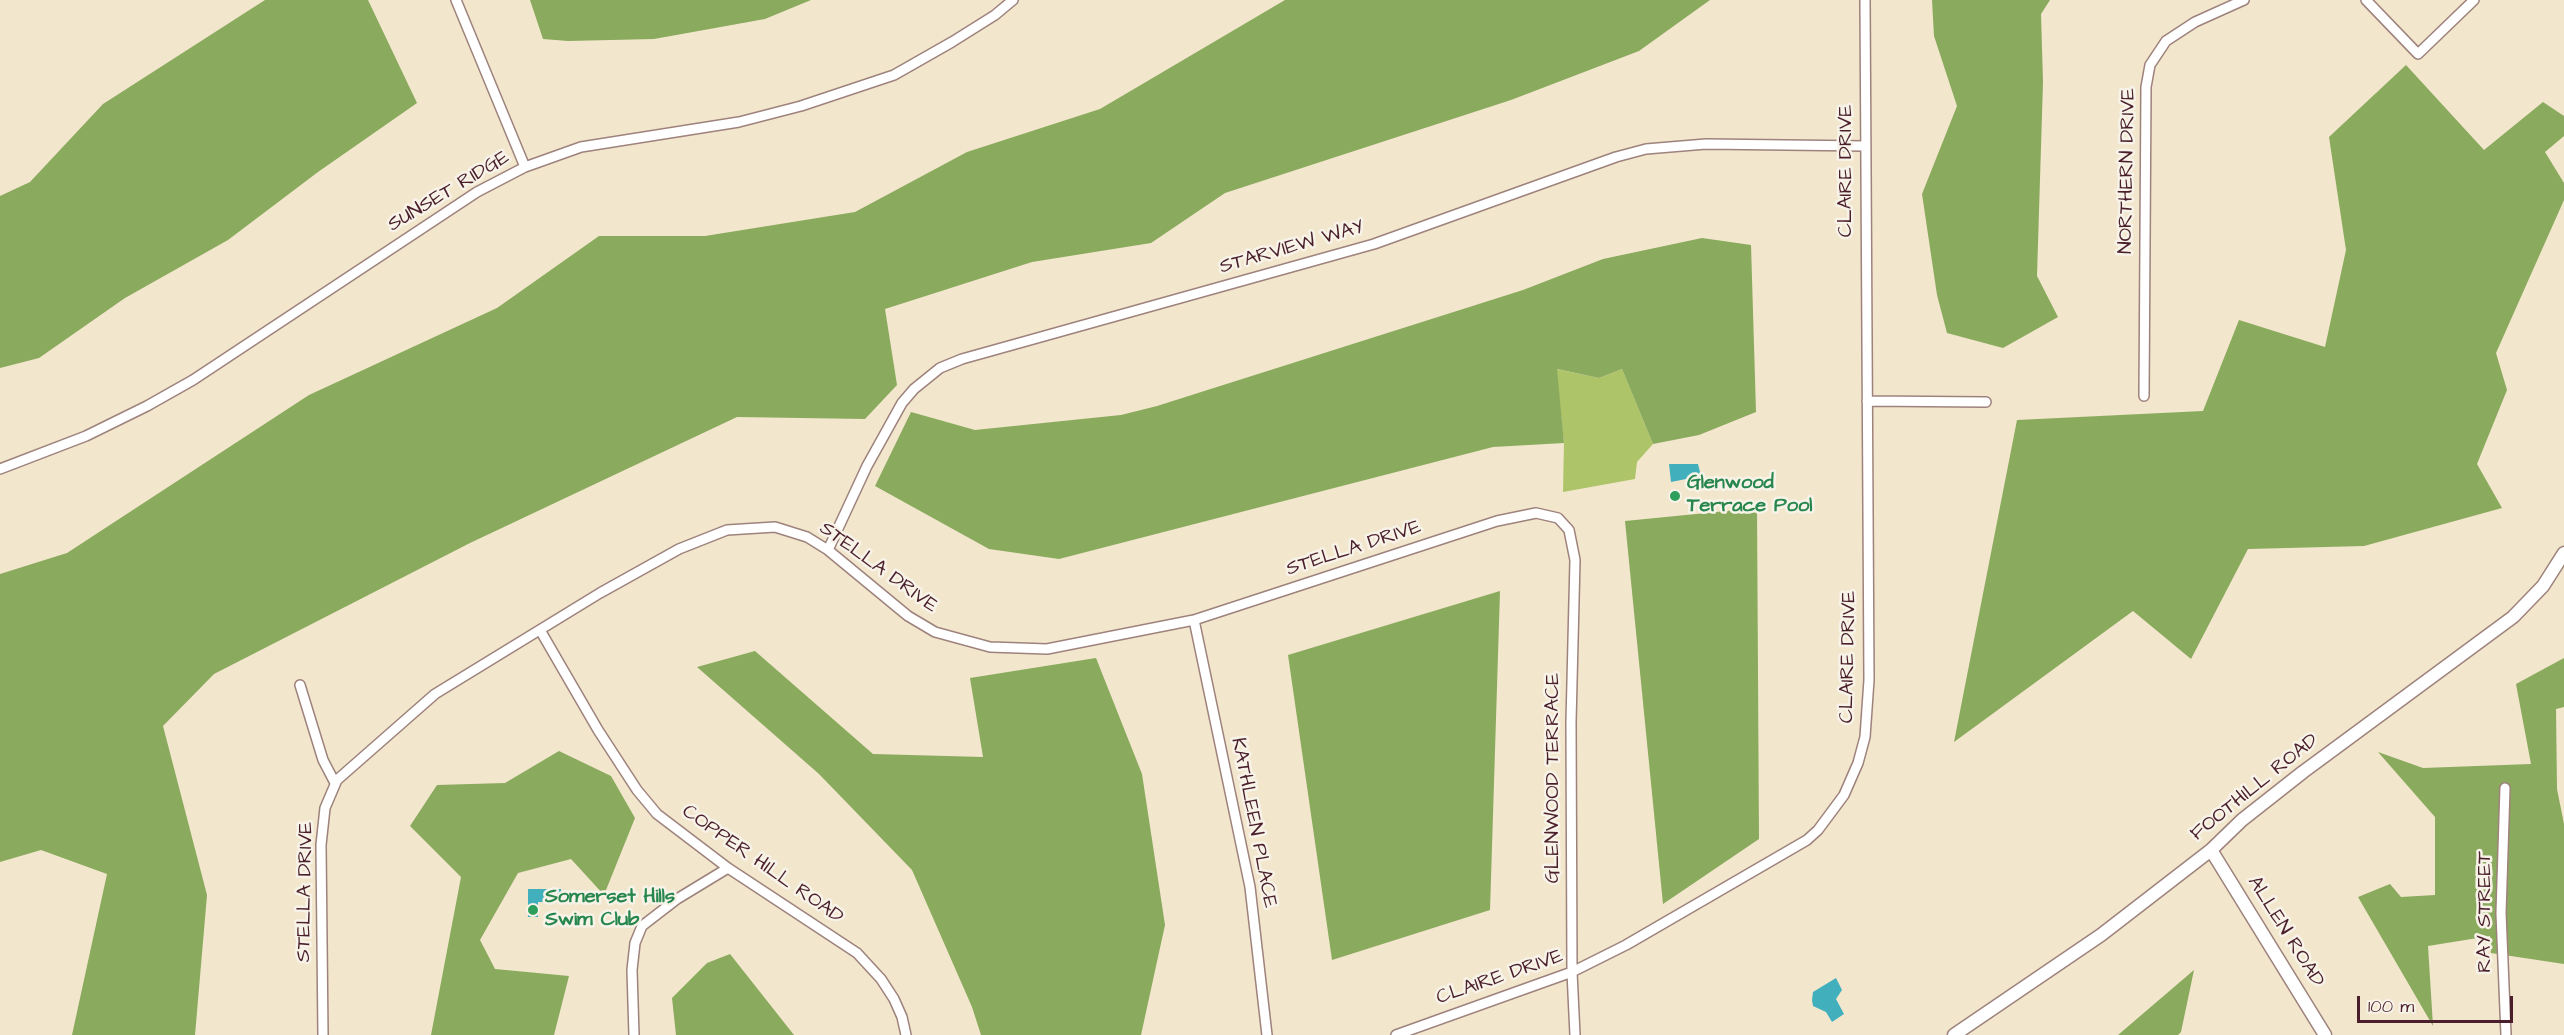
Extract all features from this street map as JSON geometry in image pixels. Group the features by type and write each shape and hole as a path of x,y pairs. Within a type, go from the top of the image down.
{"street":[{"path":"456,0 525,167"},
{"name":"SUNSET RIDGE","path":"0,469 86,436 156,401 201,374 477,192 525,167 581,147 739,122 801,106 894,75 995,15 1013,0"},
{"name":"CLAIRE DRIVE","path":"1396,1035 1572,972 1626,945 1807,840 1818,830 1844,795 1858,763 1865,737 1868,712 1865,0"},
{"name":"NORTHERN DRIVE","path":"2144,396 2146,87 2150,65 2166,41 2195,22 2244,0"},
{"path":"2366,0 2418,54 2474,0"},
{"name":"STARVIEW WAY","path":"828,550 867,466 902,403 914,389 940,368 962,359 1374,244 1616,157 1646,149 1706,144 1865,146"},
{"path":"1867,401 1986,402"},
{"name":"STELLA DRIVE","path":"323,1035 321,845 325,808 335,783 352,765 435,694 679,549 727,530 775,527 807,537 828,550 908,616 935,632 968,643 994,648 1047,649 1194,620 1528,513 1550,515 1564,523"},
{"name":"GLENWOOD TERRACE","path":"1564,523 1569,530 1575,560 1571,722 1572,972 1575,1035"},
{"name":"FOOTHILL ROAD","path":"1954,1035 2102,935 2211,850 2242,820 2303,772 2512,617 2543,586 2564,553"},
{"name":"KATHLEEN PLACE","path":"1194,620 1250,887 1267,1035"},
{"name":"COPPER HILL ROAD","path":"540,630 598,730 637,790 657,814 728,868 857,953 881,979 894,999 902,1017 906,1035"},
{"path":"300,685 323,760 335,783"},
{"name":"RAY STREET","path":"2505,788 2501,913 2506,1035"},
{"name":"ALLEN ROAD","path":"2211,850 2325,1035"},
{"path":"634,1035 632,970 635,943 642,926 677,899 728,868"}],"green space":[{"path":"265,0 368,0 417,103 318,172 228,240 125,298 39,358 0,368 0,196 30,182 103,104"},
{"path":"530,0 811,0 765,19 654,39 568,41 543,39"},
{"path":"1285,0 1710,0 1639,51 1511,100 1225,193 1151,243 1032,262 885,309 897,385 865,419 737,417 470,543 214,674 163,726 207,895 195,1035 72,1035 107,874 41,850 0,862 0,574 67,553 309,395 497,308 599,236 705,236 855,212 967,152 1100,109"},
{"path":"1932,0 2050,0 2041,14 2043,82 2037,276 2058,317 2003,348 1947,333 1937,295 1922,194 1957,106 1934,36"},
{"path":"2406,65 2484,150 2543,102 2564,116 2564,136 2545,152 2564,183 2564,200 2496,353 2507,390 2477,464 2502,508 2364,546 2248,549 2191,659 2133,611 1954,742 2017,420 2203,411 2239,320 2325,347 2346,250 2329,137"},
{"path":"1702,238 1751,245 1756,412 1699,435 1653,444 1622,369 1599,378 1557,369 1564,443 1493,447 1059,559 989,549 875,486 911,412 975,430 1121,415 1157,406 1523,290 1603,259"},
{"path":"1556,369 1599,378 1622,369 1653,444 1637,462 1635,479 1563,492 1564,443"},
{"path":"1757,508 1759,839 1663,904 1625,521"},
{"path":"1500,591 1490,910 1332,960 1288,655"},
{"path":"755,651 873,754 983,757 970,678 1096,658 1142,774 1165,925 1141,1035 981,1035 972,1007 912,870 819,774 697,667"},
{"path":"2564,658 2564,707 2556,709 2557,789 2564,824 2564,964 2491,953 2490,936 2428,946 2433,1026 2358,897 2390,884 2401,897 2435,895 2435,817 2378,752 2423,768 2531,764 2516,684"},
{"path":"559,751 611,776 635,818 604,895 571,859 518,873 480,940 495,969 569,976 554,1035 431,1035 461,877 410,826 437,785 505,783"},
{"path":"730,954 794,1035 676,1035 672,998 707,963"},
{"path":"2194,970 2181,1032 2178,1035 2118,1035"}],"water":[{"path":"1669,464 1698,464 1701,476 1671,482"},
{"name":"Somerset Hills Swim Club","path":"528,889 561,889 562,902 538,902 538,917 528,917"},
{"path":"1836,978 1842,990 1836,999 1844,1014 1832,1022 1826,1012 1813,1006 1812,1000 1813,992"}],"place":[{"name":"Glenwood Terrace Pool","path":"1675,496"},
{"name":"Somerset Hills Swim Club","path":"533,910"}]}
